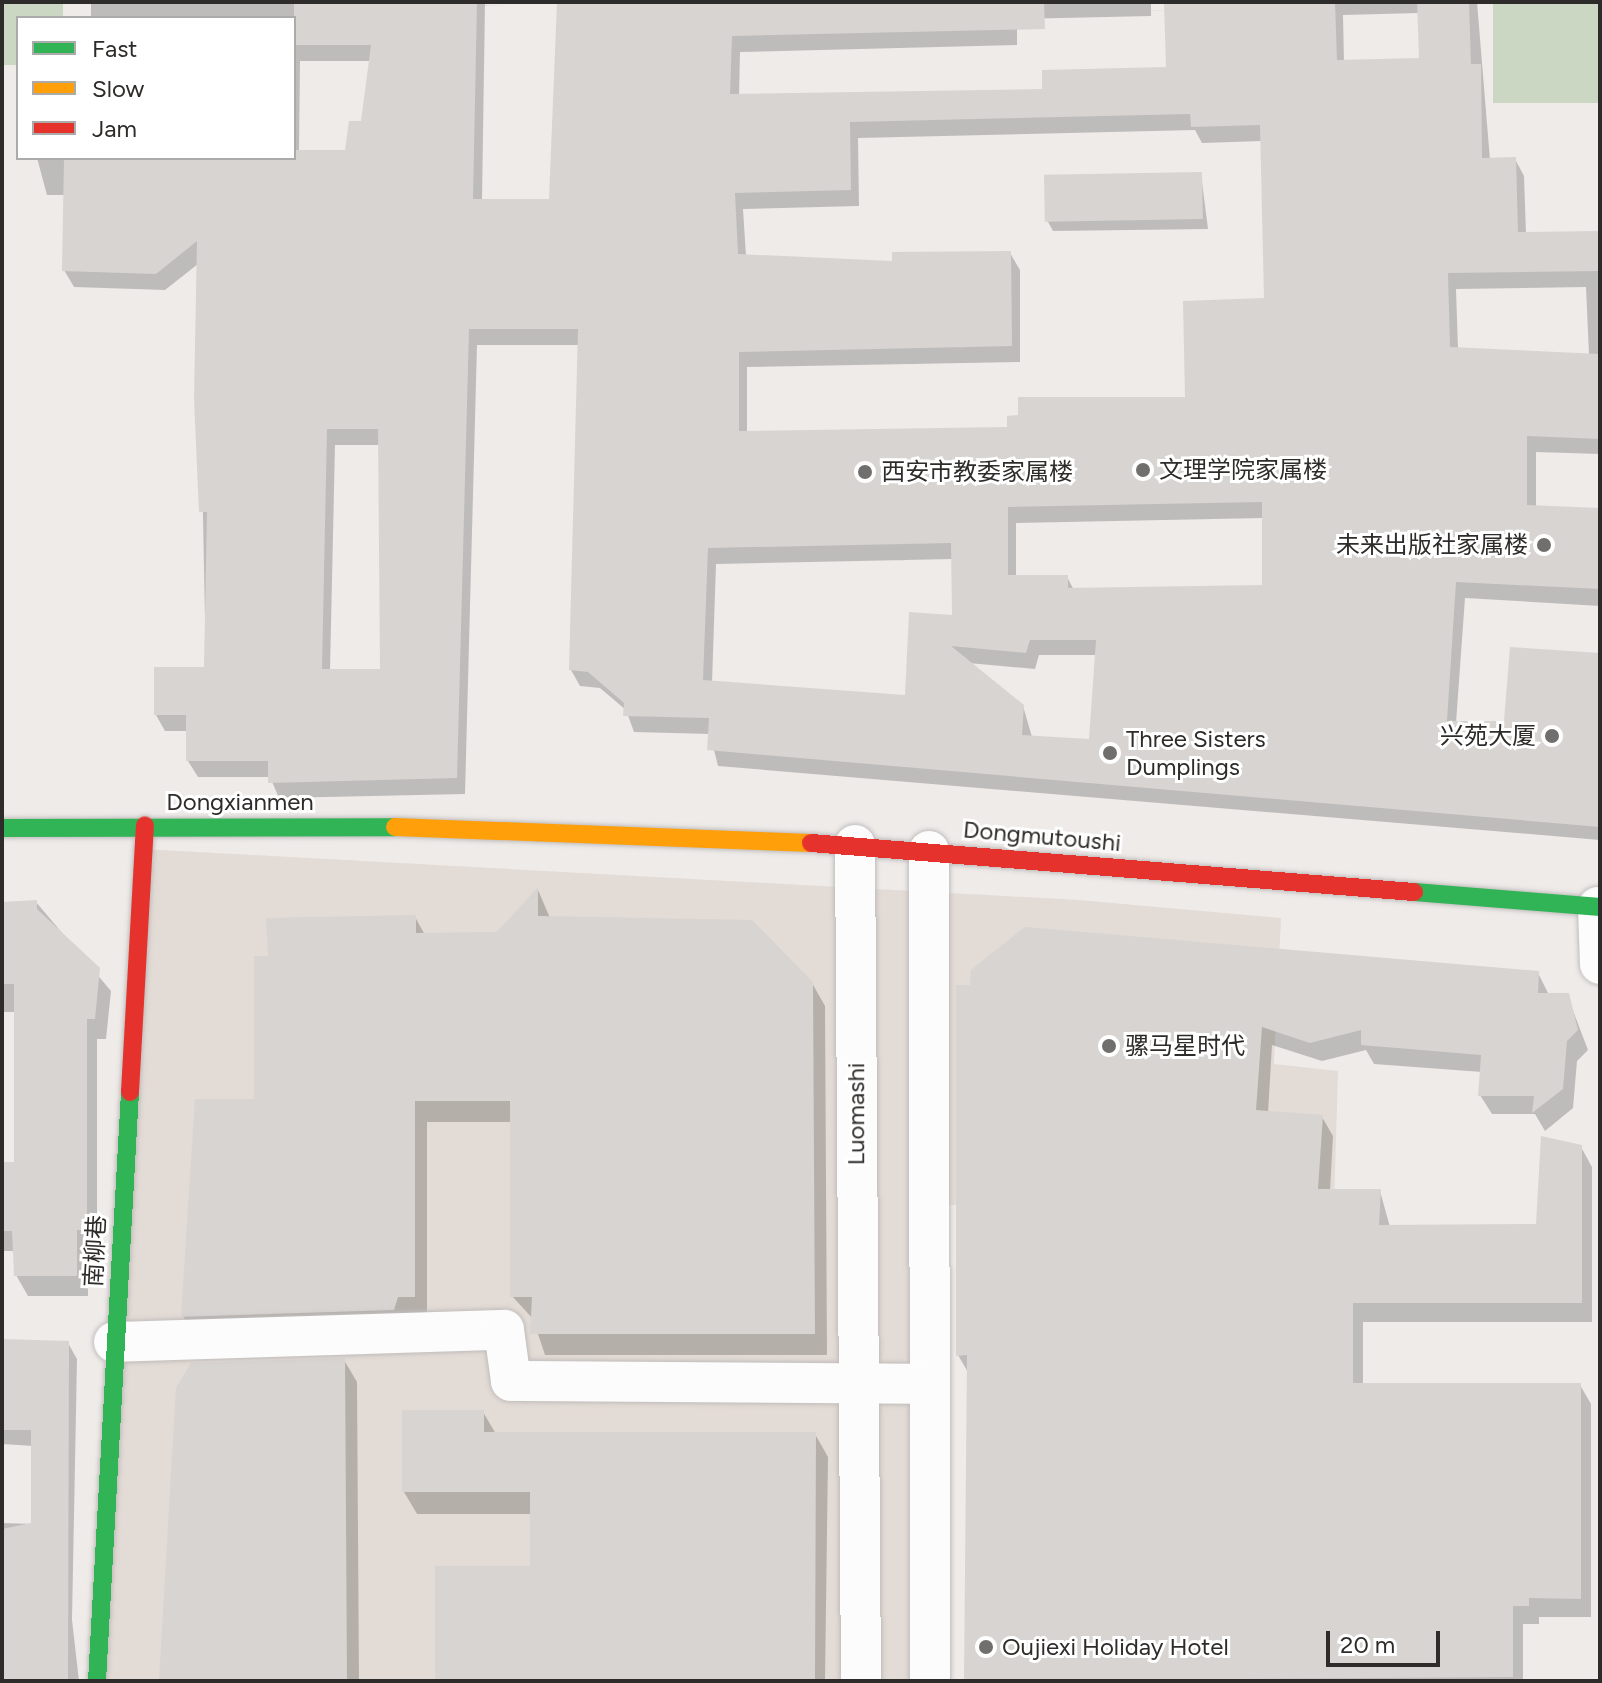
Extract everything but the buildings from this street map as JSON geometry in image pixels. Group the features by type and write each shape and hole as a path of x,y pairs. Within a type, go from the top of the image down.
{"street":[{"name":"Dongxianmen","path":"2,828 145,825 479,827"},
{"name":"南柳巷","path":"97,1681 145,825"},
{"name":"Dongmutoushi","path":"479,827 855,845 1599,907"},
{"name":"Luomashi","path":"855,845 861,1681"},
{"path":"929,851 930,1681"},
{"path":"1599,907 1600,964"},
{"path":"114,1342 504,1330 511,1381 930,1384"}],"shaded area":[{"path":"142,849 1078,900 1281,918 1274,1064 1338,1071 1334,1206 946,1205 943,1681 98,1681"}],"green space":[{"path":"2,2 63,2 63,16 16,16 16,65 2,65"},
{"path":"1493,2 1600,2 1600,103 1493,103"}],"traffic: fast":[{"path":"2,828 395,827"},
{"path":"1414,892 1600,907"},
{"path":"97,1681 130,1092"}],"traffic: slow":[{"path":"395,827 811,843"}],"traffic: jam":[{"path":"130,1092 145,825"},
{"path":"811,843 1414,892"}],"place":[{"name":"文理学院家属楼","path":"1143,470"},
{"name":"西安市教委家属楼","path":"865,472"},
{"name":"未来出版社家属楼","path":"1544,545"},
{"name":"兴苑大厦","path":"1552,736"},
{"name":"Three Sisters Dumplings","path":"1110,753"},
{"name":"骡马星时代","path":"1109,1046"},
{"name":"Oujiexi Holiday Hotel","path":"986,1647"}]}
